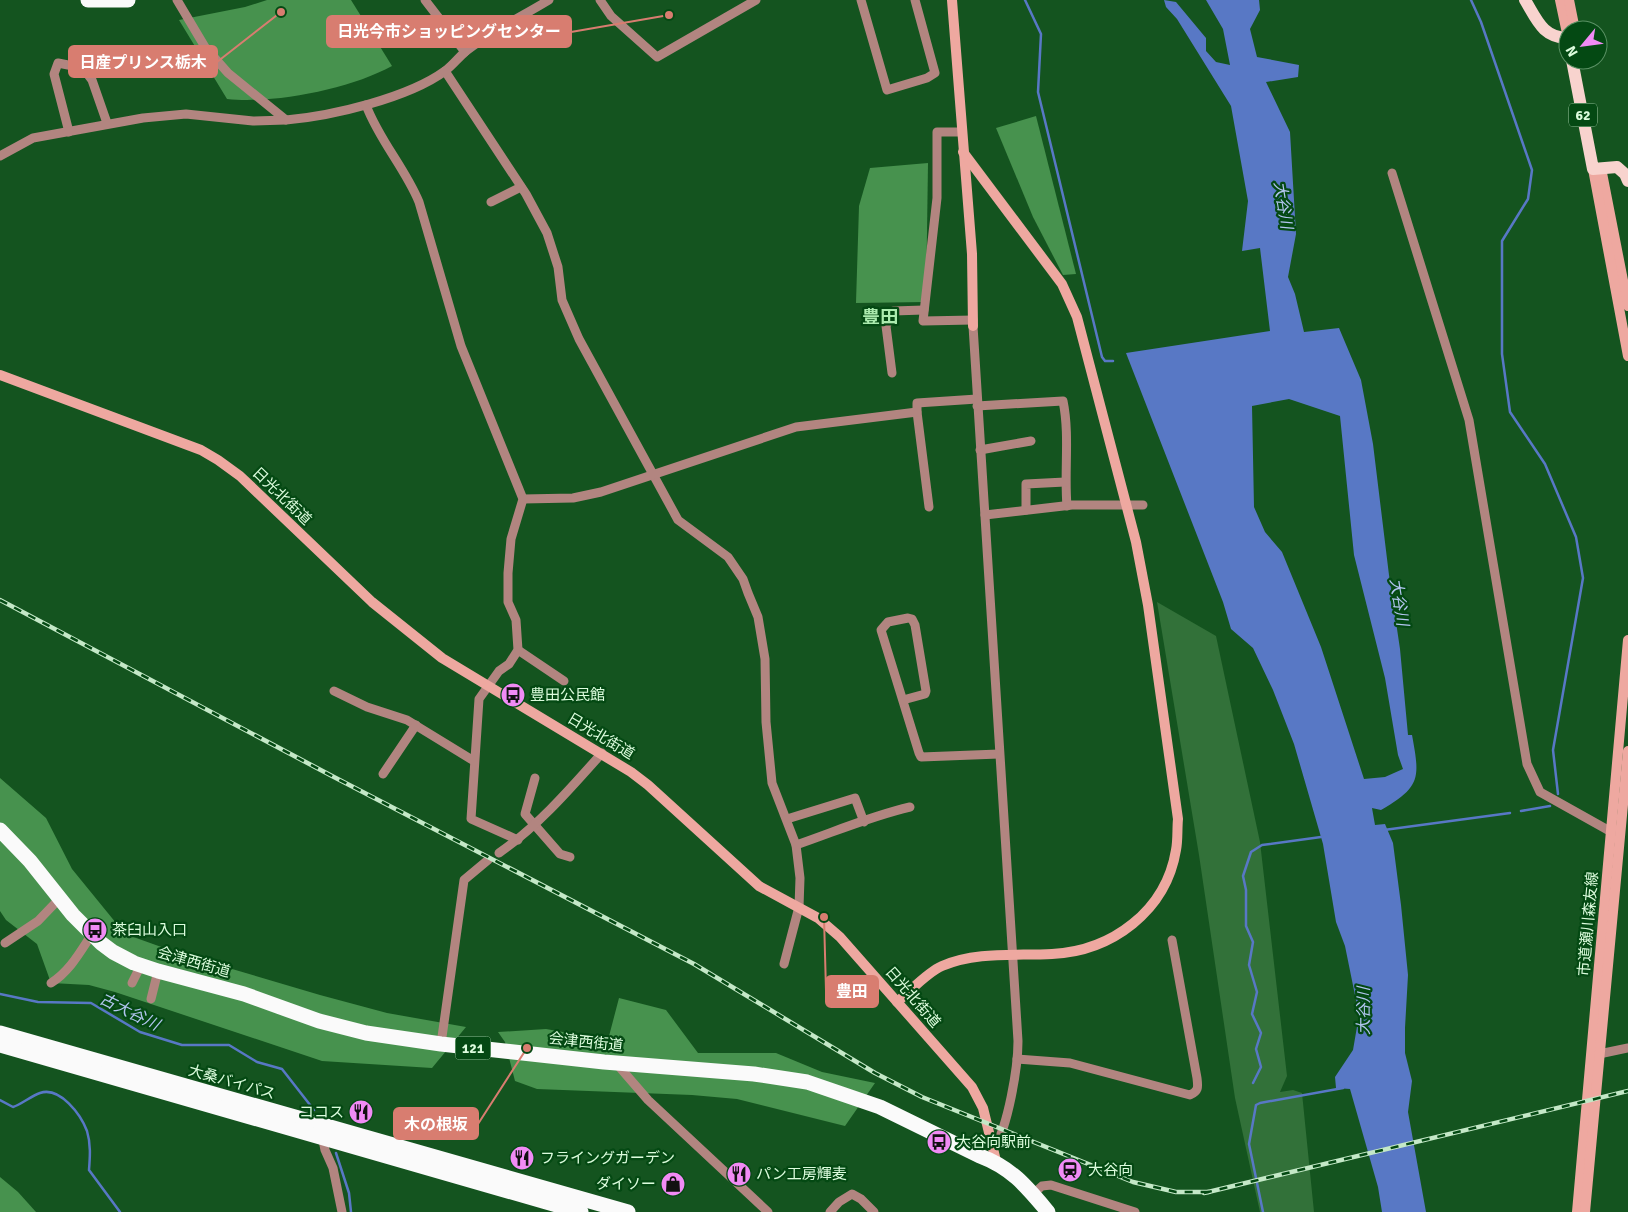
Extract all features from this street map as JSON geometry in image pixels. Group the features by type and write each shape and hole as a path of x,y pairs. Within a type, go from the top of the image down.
{"highway":[{"path":"88,0 128,0"},
{"name":"会津西街道","path":"0,830 30,861 92,934 113,952 158,971 244,994 344,1028 441,1044 615,1063 754,1074 807,1082 880,1107 980,1156 995,1155 1048,1212"},
{"name":"大桑バイパス","path":"0,1033 581,1212"},
{"name":"大桑バイパス","path":"0,1045 608,1209 628,1212"}],"main road":[{"path":"1525,0 1547,33 1558,38"},
{"name":"62","path":"1574,70 1597,168"},
{"name":"62","path":"1582,70 1597,168"},
{"path":"1597,168 1610,166 1621,168 1628,181"}],"street":[{"path":"177,0 205,47 228,73 286,120"},
{"path":"425,0 465,52"},
{"path":"0,156 33,138 107,123 186,114 252,121 286,120 312,118 366,105 413,88 445,71 465,52 549,0"},
{"path":"600,0 611,16 657,57 756,0"},
{"path":"861,0 887,90 927,78 934,72 915,0"},
{"path":"952,0 972,254 977,402 1018,1041 1017,1059 1003,1130 995,1155"},
{"path":"1560,0 1564,20"},
{"path":"1569,0 1573,20"},
{"path":"69,132 54,74 58,64 83,68 92,80 107,123"},
{"path":"445,71 521,187 547,233 558,267 562,300 579,339 678,520 728,557 743,579 758,617 765,659 766,722 772,783 796,845 800,878 799,907 784,964"},
{"path":"366,105 372,122 410,180 416,195 461,346 522,499 511,539 508,573 508,602 516,620 518,650 510,664 499,671 479,699 471,819 518,840"},
{"path":"961,132 937,132 937,198 923,321 973,323"},
{"path":"898,1002 941,967 976,958 1073,951 1104,943 1121,934 1135,923 1160,894 1169,874 1176,850 1178,819 1148,605 1127,505 1092,370 1071,301 1042,255 999,203 963,152"},
{"path":"1597,168 1628,306"},
{"path":"1597,168 1628,356"},
{"path":"1392,173 1469,420 1527,764 1540,792 1616,834"},
{"path":"491,202 521,187"},
{"path":"892,373 886,326 893,310 924,310"},
{"name":"日光北街道","path":"0,375 164,436 218,460 240,476 372,602 442,658 602,753 648,785 759,886 799,907 840,937 972,1087 983,1108 995,1155"},
{"path":"929,506 916,412 917,403 1064,401 1066,412 1065,482 1067,506"},
{"path":"522,499 587,496 796,427 916,412"},
{"path":"980,450 1031,441"},
{"path":"1026,510 1026,484 1065,482"},
{"path":"985,514 1067,506 1143,505"},
{"path":"903,700 925,694 926,691 915,625 912,619 908,618 888,622 880,630 921,756 999,754"},
{"name":"市道瀬川森友線","path":"1586,1212 1616,834 1628,640"},
{"path":"518,650 564,681"},
{"path":"334,691 367,707 407,720 474,761"},
{"path":"383,774 416,725"},
{"name":"市道瀬川森友線","path":"1577,1212 1616,834 1628,751"},
{"path":"499,853 518,840 554,806 602,753"},
{"path":"535,778 525,814 560,854 570,857"},
{"path":"787,819 854,798 864,822"},
{"path":"796,845 864,822 876,814 910,807"},
{"path":"441,1044 464,880 488,860"},
{"path":"5,943 38,921 60,898"},
{"path":"51,983 61,977 72,964 92,934"},
{"path":"1017,1059 1070,1063 1190,1095 1196,1092 1198,1088 1197,1078 1172,940"},
{"path":"132,983 142,965"},
{"path":"151,999 158,971"},
{"path":"1599,1054 1628,1048"},
{"path":"615,1063 648,1100 768,1212"},
{"path":"323,1132 325,1150 334,1168 342,1212"},
{"path":"1032,1194 1042,1186 1051,1185 1135,1212"},
{"path":"830,1212 839,1202 852,1194 861,1199 874,1212"}],"green space":[{"path":"267,0 351,0 392,66 355,82 312,93 267,99 227,99 179,20 245,7"},
{"path":"1036,116 1076,274 1063,275 1033,217 996,128"},
{"path":"928,163 926,302 856,303 859,206 870,168"},
{"path":"1157,602 1216,636 1260,842 1287,1076 1280,1092 1293,1090 1302,1093 1314,1212 1260,1212 1235,1098 1199,855"},
{"path":"0,778 46,818 72,869 125,934 181,954 320,995 387,1013 466,1027 432,1068 322,1061 115,992 89,985 51,983 37,944 6,920 0,911"},
{"path":"619,998 666,1010 698,1053 776,1053 822,1072 875,1083 845,1126 737,1099 692,1095 537,1089 515,1081 505,1042 498,1032 546,1029 608,1040"},
{"path":"0,1177 18,1192 36,1212 0,1212"}],"water":[{"name":"大谷川","path":"1164,0 1176,2 1206,38 1206,51 1216,62 1230,65 1223,29 1206,0 1259,0 1260,10 1250,29 1257,57 1299,65 1298,77 1266,82 1290,132 1296,234 1288,277 1295,294 1304,332 1339,328 1361,380 1373,444 1400,649 1408,735 1412,735 1416,762 1414,780 1404,795 1381,810 1372,808 1375,825 1385,824 1393,843 1408,975 1405,1053 1412,1081 1408,1112 1426,1212 1382,1212 1378,1187 1350,1089 1336,1088 1335,1077 1353,1050 1359,1015 1345,946 1336,922 1323,844 1294,744 1273,690 1253,648 1231,629 1223,602 1126,353 1270,331 1260,248 1242,251 1248,201 1231,106 1177,19 1166,7","holes":["1289,399 1340,416 1354,555 1385,678 1398,755 1403,769 1385,777 1364,779 1321,647 1282,552 1265,532 1254,507 1252,406"]}],"waterway":[{"path":"1025,0 1041,34 1038,92 1102,357 1105,361 1113,361"},
{"path":"1471,0 1481,22 1532,170 1528,199 1502,241 1502,354 1510,412 1545,464 1576,537 1583,578 1553,750 1558,794"},
{"path":"1521,811 1550,806"},
{"path":"1384,830 1510,813"},
{"path":"1253,1083 1261,1067 1256,1049 1261,1033 1252,1014 1257,992 1249,965 1253,942 1246,926 1246,890 1243,876 1251,852 1262,845 1321,837"},
{"name":"古大谷川","path":"0,994 38,1002 91,1003 140,1032 182,1045 229,1045 257,1062 282,1069 314,1110"},
{"path":"1263,1212 1249,1144 1256,1105 1343,1088"},
{"path":"0,1100 13,1107 37,1094 48,1092 69,1103 80,1117 87,1131 90,1146 89,1170 120,1212"},
{"name":"古大谷川","path":"336,1153 349,1193 351,1212"}],"railway":[{"path":"0,600 332,776 694,964 875,1073 922,1097 1133,1182 1176,1192 1209,1192"},
{"path":"1204,1193 1628,1091"}],"place":[{"name":"日産プリンス栃木","path":"281,12"},
{"name":"日光今市ショッピングセンター","path":"669,15"},
{"name":"豊田公民館","path":"513,695"},
{"name":"豊田","path":"824,917"},
{"name":"茶臼山入口","path":"95,930"},
{"name":"木の根坂","path":"527,1048"},
{"name":"ココス","path":"361,1112"},
{"name":"大谷向駅前","path":"939,1142"},
{"name":"フライングガーデン","path":"522,1158"},
{"name":"大谷向","path":"1070,1170"},
{"name":"パン工房輝麦","path":"739,1174"},
{"name":"ダイソー","path":"673,1184"}],"district":[{"name":"豊田","path":"880,317"}]}
